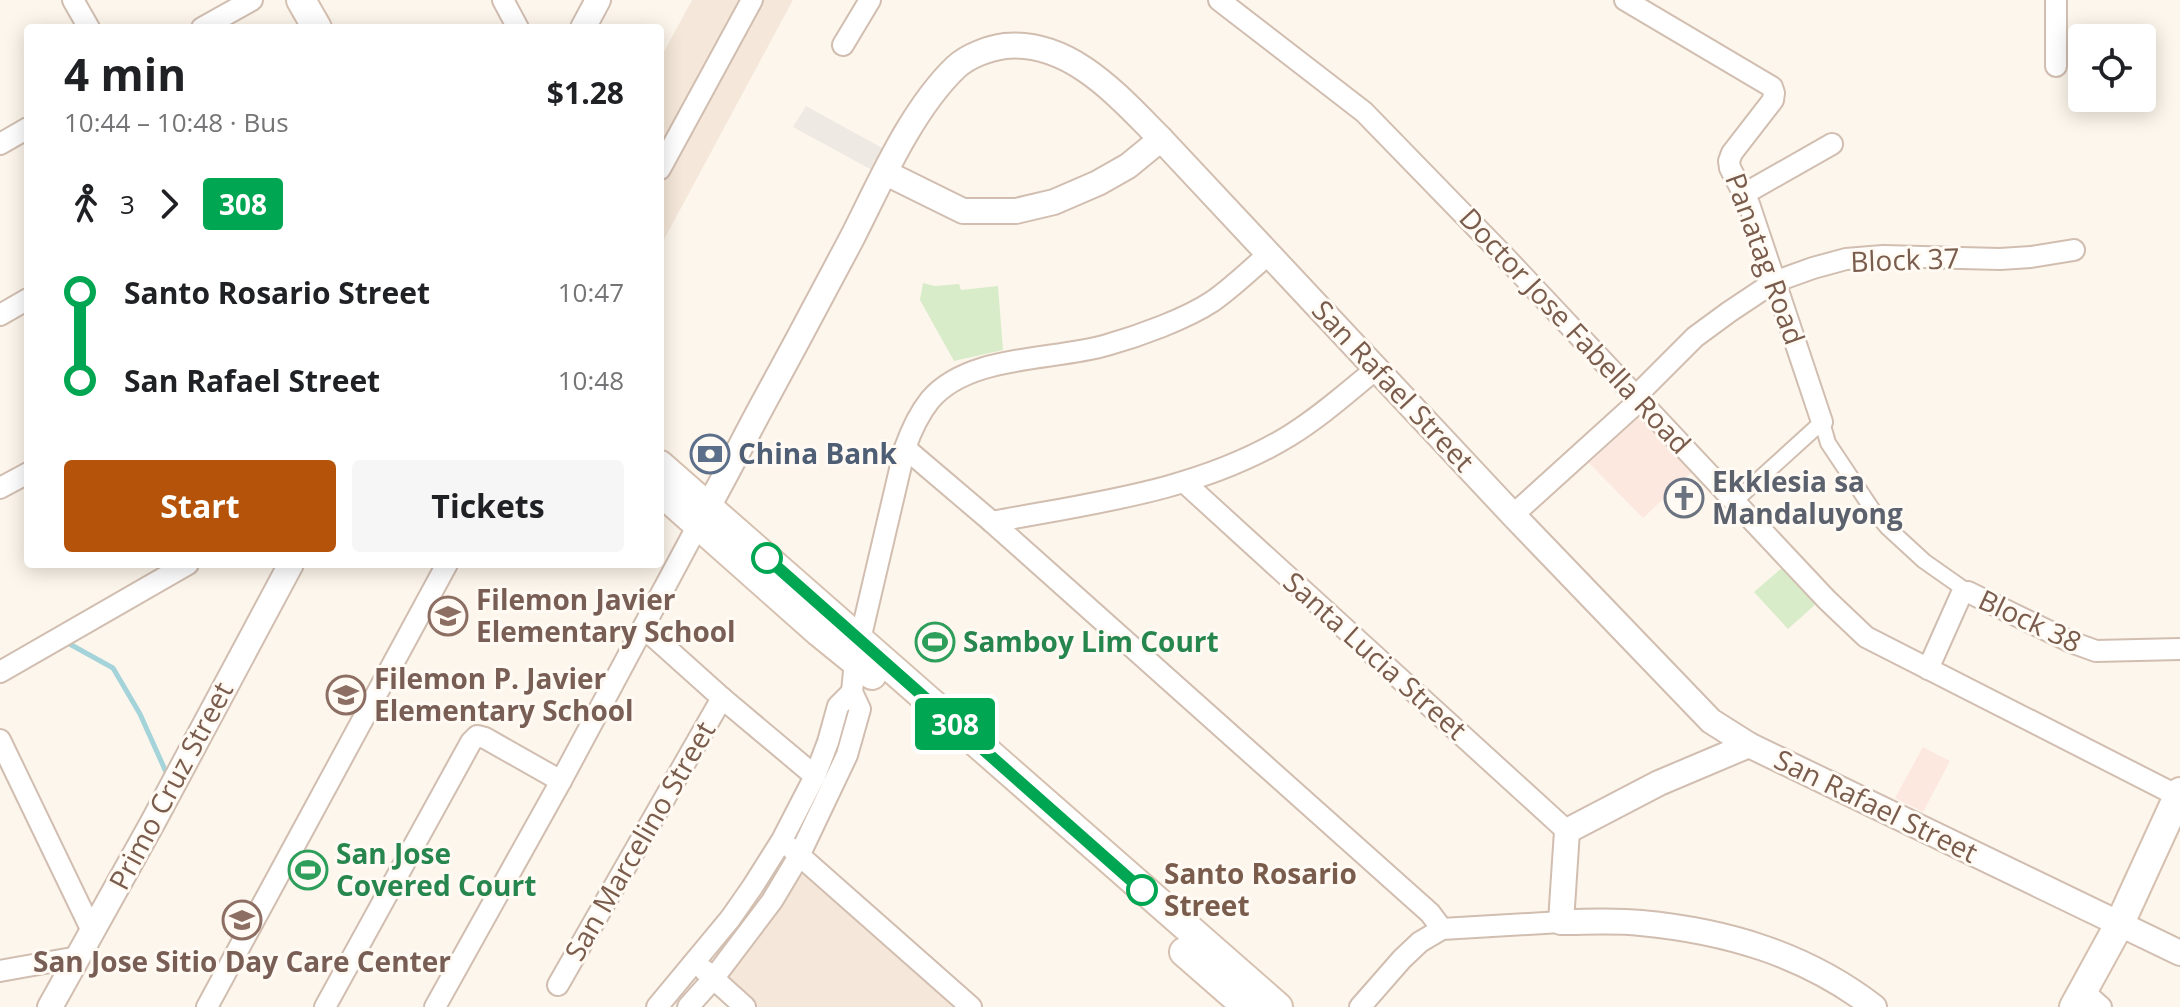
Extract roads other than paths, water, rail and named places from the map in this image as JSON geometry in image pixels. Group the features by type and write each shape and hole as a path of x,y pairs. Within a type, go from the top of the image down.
{"main road":[{"path":"279,0 293,24"},
{"path":"301,0 315,24"},
{"path":"664,470 703,516 1278,1007"},
{"path":"664,493 703,516"},
{"path":"858,651 1247,1007"},
{"path":"2090,1003 2126,926 2179,795"},
{"path":"2126,926 2180,825"}],"street":[{"path":"73,0 87,24"},
{"path":"209,24 252,0"},
{"path":"503,0 516,24"},
{"path":"585,24 598,0"},
{"path":"664,162 752,0"},
{"path":"843,45 870,0"},
{"name":"Doctor Jose Fabella Road","path":"1219,0 1364,112 1472,222 1827,600 1866,637 2179,795"},
{"name":"Panatag Road","path":"1625,0 1772,87 1773,100 1732,153 1730,168 1744,194 1822,422"},
{"path":"2056,0 2056,66"},
{"name":"San Rafael Street","path":"435,1007 644,628 923,107 957,66 981,52 1003,46 1030,46 1061,56 1110,88 1711,721 1749,745 2180,953"},
{"path":"0,144 24,130"},
{"path":"886,173 963,211 1016,211 1054,202 1098,183 1128,166 1161,139"},
{"path":"1744,194 1832,144"},
{"name":"Block 37","path":"1513,515 1638,398 1695,337 1774,282 1846,259 1922,256 2000,259 2074,250"},
{"path":"688,1007 772,901 799,856 847,755 860,709 852,692 858,651 905,448 914,425 932,398 962,375 998,365 1106,346 1179,319 1212,301 1269,254"},
{"path":"0,315 24,301"},
{"path":"992,522 1128,496 1184,482 1233,464 1289,436 1376,369"},
{"path":"1735,501 1822,422 1828,443 1887,527 1924,561 1968,592"},
{"path":"905,448 1430,913 1442,929"},
{"path":"0,488 24,475"},
{"name":"Santa Lucia Street","path":"1184,482 1567,831"},
{"path":"0,672 181,568"},
{"name":"Primo Cruz Street","path":"50,1007 289,568"},
{"path":"207,1007 445,568"},
{"name":"Block 38","path":"1928,669 1961,595 1968,592 2096,651 2180,649"},
{"path":"644,628 815,776"},
{"path":"657,1007 730,919 782,840 815,776 838,706 852,692"},
{"name":"San Marcelino Street","path":"558,985 722,698"},
{"path":"325,1007 477,736 561,781"},
{"path":"0,740 92,931"},
{"path":"1561,922 1567,831 1659,783 1749,745"},
{"path":"782,840 971,1007"},
{"path":"1360,1007 1402,959 1420,942 1442,929 1561,922 1638,922 1693,929 1759,946 1823,972 1874,1007"},
{"path":"0,971 78,957"},
{"path":"695,962 745,1007"}],"waterway":[{"path":"66,642 113,668 140,714 166,772"}],"place":[{"name":"China Bank","path":"710,454"},
{"name":"Ekklesia sa Mandaluyong","path":"1684,498"},
{"name":"Filemon Javier Elementary School","path":"448,616"},
{"name":"Samboy Lim Court","path":"935,642"},
{"name":"Filemon P. Javier Elementary School","path":"346,695"},
{"name":"San Jose Covered Court","path":"308,870"},
{"name":"Santo Rosario Street","path":"1142,890"},
{"name":"San Jose Sitio Day Care Center","path":"242,920"}]}
